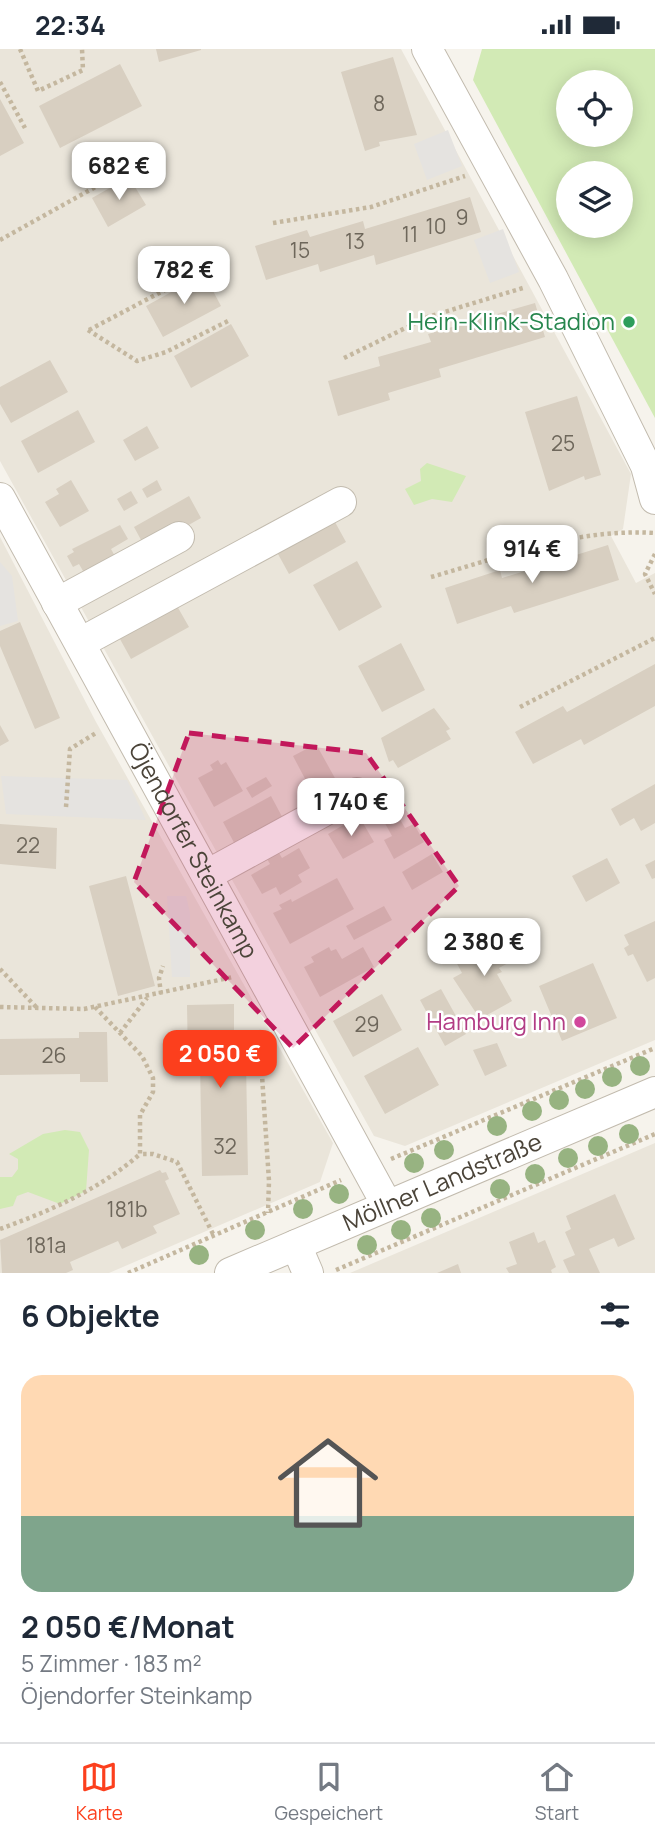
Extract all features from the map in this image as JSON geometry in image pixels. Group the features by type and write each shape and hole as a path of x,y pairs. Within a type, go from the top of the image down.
{"street":[{"path":"427,49 553,279 646,466 655,499"},
{"path":"80,643 341,502"},
{"name":"Öjendorfer Steinkamp","path":"4,512 121,717 387,1205"},
{"path":"57,603 179,537"},
{"path":"207,875 357,793"},
{"name":"Möllner Landstraße","path":"230,1273 655,1092"},
{"path":"296,1245 308,1273"}],"path":[{"path":"20,49 38,91 82,70 82,49"},
{"path":"0,82 25,128"},
{"path":"272,223 371,207 492,168"},
{"path":"0,240 108,180"},
{"path":"197,273 88,330 137,361 166,352 228,321"},
{"path":"344,358 428,317 553,279"},
{"path":"431,577 574,537 618,531 655,533"},
{"path":"655,554 645,574 655,594"},
{"path":"520,707 655,638"},
{"path":"66,807 70,749 121,717"},
{"path":"0,1007 39,1010 95,1007 228,979 256,964"},
{"path":"161,995 159,978 163,966"},
{"path":"0,969 39,1010"},
{"path":"120,1033 148,997"},
{"path":"95,1007 142,1056 153,1078 153,1092 140,1115 140,1154"},
{"path":"259,1028 269,1181 268,1213"},
{"path":"329,1273 655,1133"},
{"path":"0,1229 38,1215 116,1175 140,1154 153,1154 177,1161 214,1236"}],"highlighted area":[{"path":"189,733 366,753 459,886 293,1048 134,882"}],"shaded area":[{"path":"0,49 401,49 631,474 623,529 611,536 636,583 655,573 655,1040 405,1146 374,1136 0,461"},
{"path":"448,130 462,166 427,180 414,144"},
{"path":"503,229 519,272 490,283 474,240"},
{"path":"0,537 96,722 333,1143 320,1182 109,1273 0,1273"},
{"path":"0,562 12,576 18,621 0,626"},
{"path":"1,776 127,780 146,820 6,814"},
{"path":"167,896 186,896 190,913 190,977 172,977"},
{"path":"655,1143 655,1273 350,1273"}],"green space":[{"name":"Hein-Klink-Stadion","path":"482,49 655,49 655,418 558,238 633,238 633,161 556,161 556,234 473,80"},
{"path":"427,463 466,476 452,502 432,499 414,505 405,489 421,481 420,469"},
{"path":"65,1130 80,1132 89,1150 86,1191 60,1204 28,1192 17,1196 13,1206 0,1209 0,1177 12,1177 18,1169 18,1159 9,1154 43,1134"}],"building":[{"path":"156,49 201,49 201,50 159,62"},
{"path":"393,57 417,135 379,142 380,146 365,151 341,72"},
{"path":"120,64 142,106 60,148 39,106"},
{"path":"0,99 24,143 0,156"},
{"path":"129,177 146,205 108,227 92,198"},
{"path":"470,197 481,232 376,265 374,255 320,272 318,264 266,280 255,246 307,230 310,237 363,221 365,229"},
{"path":"204,274 221,306 163,337 146,306"},
{"path":"535,303 545,337 439,369 441,377 388,393 390,400 338,416 328,381 380,366 378,357 431,342 428,334"},
{"path":"231,324 249,356 191,388 174,356"},
{"path":"50,360 68,392 11,423 0,404 0,387"},
{"path":"577,396 601,475 585,480 584,476 549,491 525,412"},
{"path":"78,410 95,442 38,473 21,441"},
{"path":"147,426 159,448 135,461 123,440"},
{"path":"71,480 89,511 60,527 45,502 59,494 56,489"},
{"path":"157,480 162,490 147,498 142,489"},
{"path":"131,491 138,503 124,511 117,499"},
{"path":"189,496 201,518 146,549 134,527"},
{"path":"330,513 346,542 289,574 273,545"},
{"path":"120,525 128,539 111,549 117,560 86,576 79,564 73,567 67,556 74,552 72,549"},
{"path":"608,545 619,580 514,613 511,606 457,624 445,588 500,570 502,578"},
{"path":"357,561 382,607 339,631 313,585"},
{"path":"173,599 189,627 131,659 115,630"},
{"path":"20,622 60,718 35,729 0,646 0,631"},
{"path":"401,643 425,690 382,712 358,666"},
{"path":"655,664 655,706 584,745 581,739 533,764 515,732 563,706 567,712"},
{"path":"434,708 450,729 446,731 451,739 398,768 393,760 389,762 381,738"},
{"path":"0,725 9,741 0,746"},
{"path":"316,744 336,780 312,792 293,756"},
{"path":"218,760 221,765 226,762 243,791 214,807 198,778 213,770 210,765"},
{"path":"266,777 272,786 252,798 246,788"},
{"path":"655,784 655,823 641,831 634,818 620,826 611,809"},
{"path":"271,796 286,824 238,850 223,822"},
{"path":"394,809 405,828 414,824 424,842 394,859 384,840 392,836 381,816"},
{"path":"359,816 374,842 343,859 328,834"},
{"path":"0,824 57,828 56,869 0,864"},
{"path":"299,848 310,868 298,875 302,882 280,895 276,887 262,894 251,875 270,864 267,859 279,853 282,858"},
{"path":"432,854 443,872 412,890 402,872"},
{"path":"607,858 620,883 586,902 572,876"},
{"path":"655,860 655,878 652,879 645,865"},
{"path":"126,876 155,986 118,996 89,886"},
{"path":"337,878 354,909 290,944 273,913 282,909 279,905 291,899 292,902"},
{"path":"384,906 392,920 354,940 346,926"},
{"path":"655,921 655,978 647,982 633,954 628,956 624,948 629,945 624,935"},
{"path":"496,937 510,962 499,968 502,972 497,974 512,1001 480,1019 453,978 462,973 455,960"},
{"path":"329,947 331,951 336,949 342,959 363,947 374,967 320,997 304,967 314,962 311,957"},
{"path":"593,963 617,1018 562,1041 539,986"},
{"path":"441,989 466,1034 445,1046 420,1000"},
{"path":"382,994 402,1030 353,1057 333,1021"},
{"path":"234,1004 234,1061 246,1061 248,1175 202,1176 200,1061 188,1062 187,1005"},
{"path":"79,1032 107,1032 108,1082 80,1082 80,1074 0,1075 0,1039 79,1038"},
{"path":"497,1043 507,1066 485,1076 473,1050"},
{"path":"418,1047 439,1085 385,1114 364,1076"},
{"path":"160,1170 162,1173 166,1172 169,1179 165,1181 180,1214 153,1226 157,1233 122,1249 118,1241 95,1251 70,1262 73,1270 66,1273 2,1273 0,1240"},
{"path":"615,1194 635,1239 618,1247 614,1238 589,1249 600,1273 569,1273 563,1260 575,1255 565,1232 571,1229 566,1216"},
{"path":"534,1232 538,1243 545,1240 556,1267 551,1270 552,1273 509,1273 506,1268 517,1264 509,1242"},
{"path":"458,1264 461,1273 437,1273"}],"place":[{"name":"Hein-Klink-Stadion","path":"629,322"},
{"name":"Hamburg Inn","path":"580,1022"}]}
